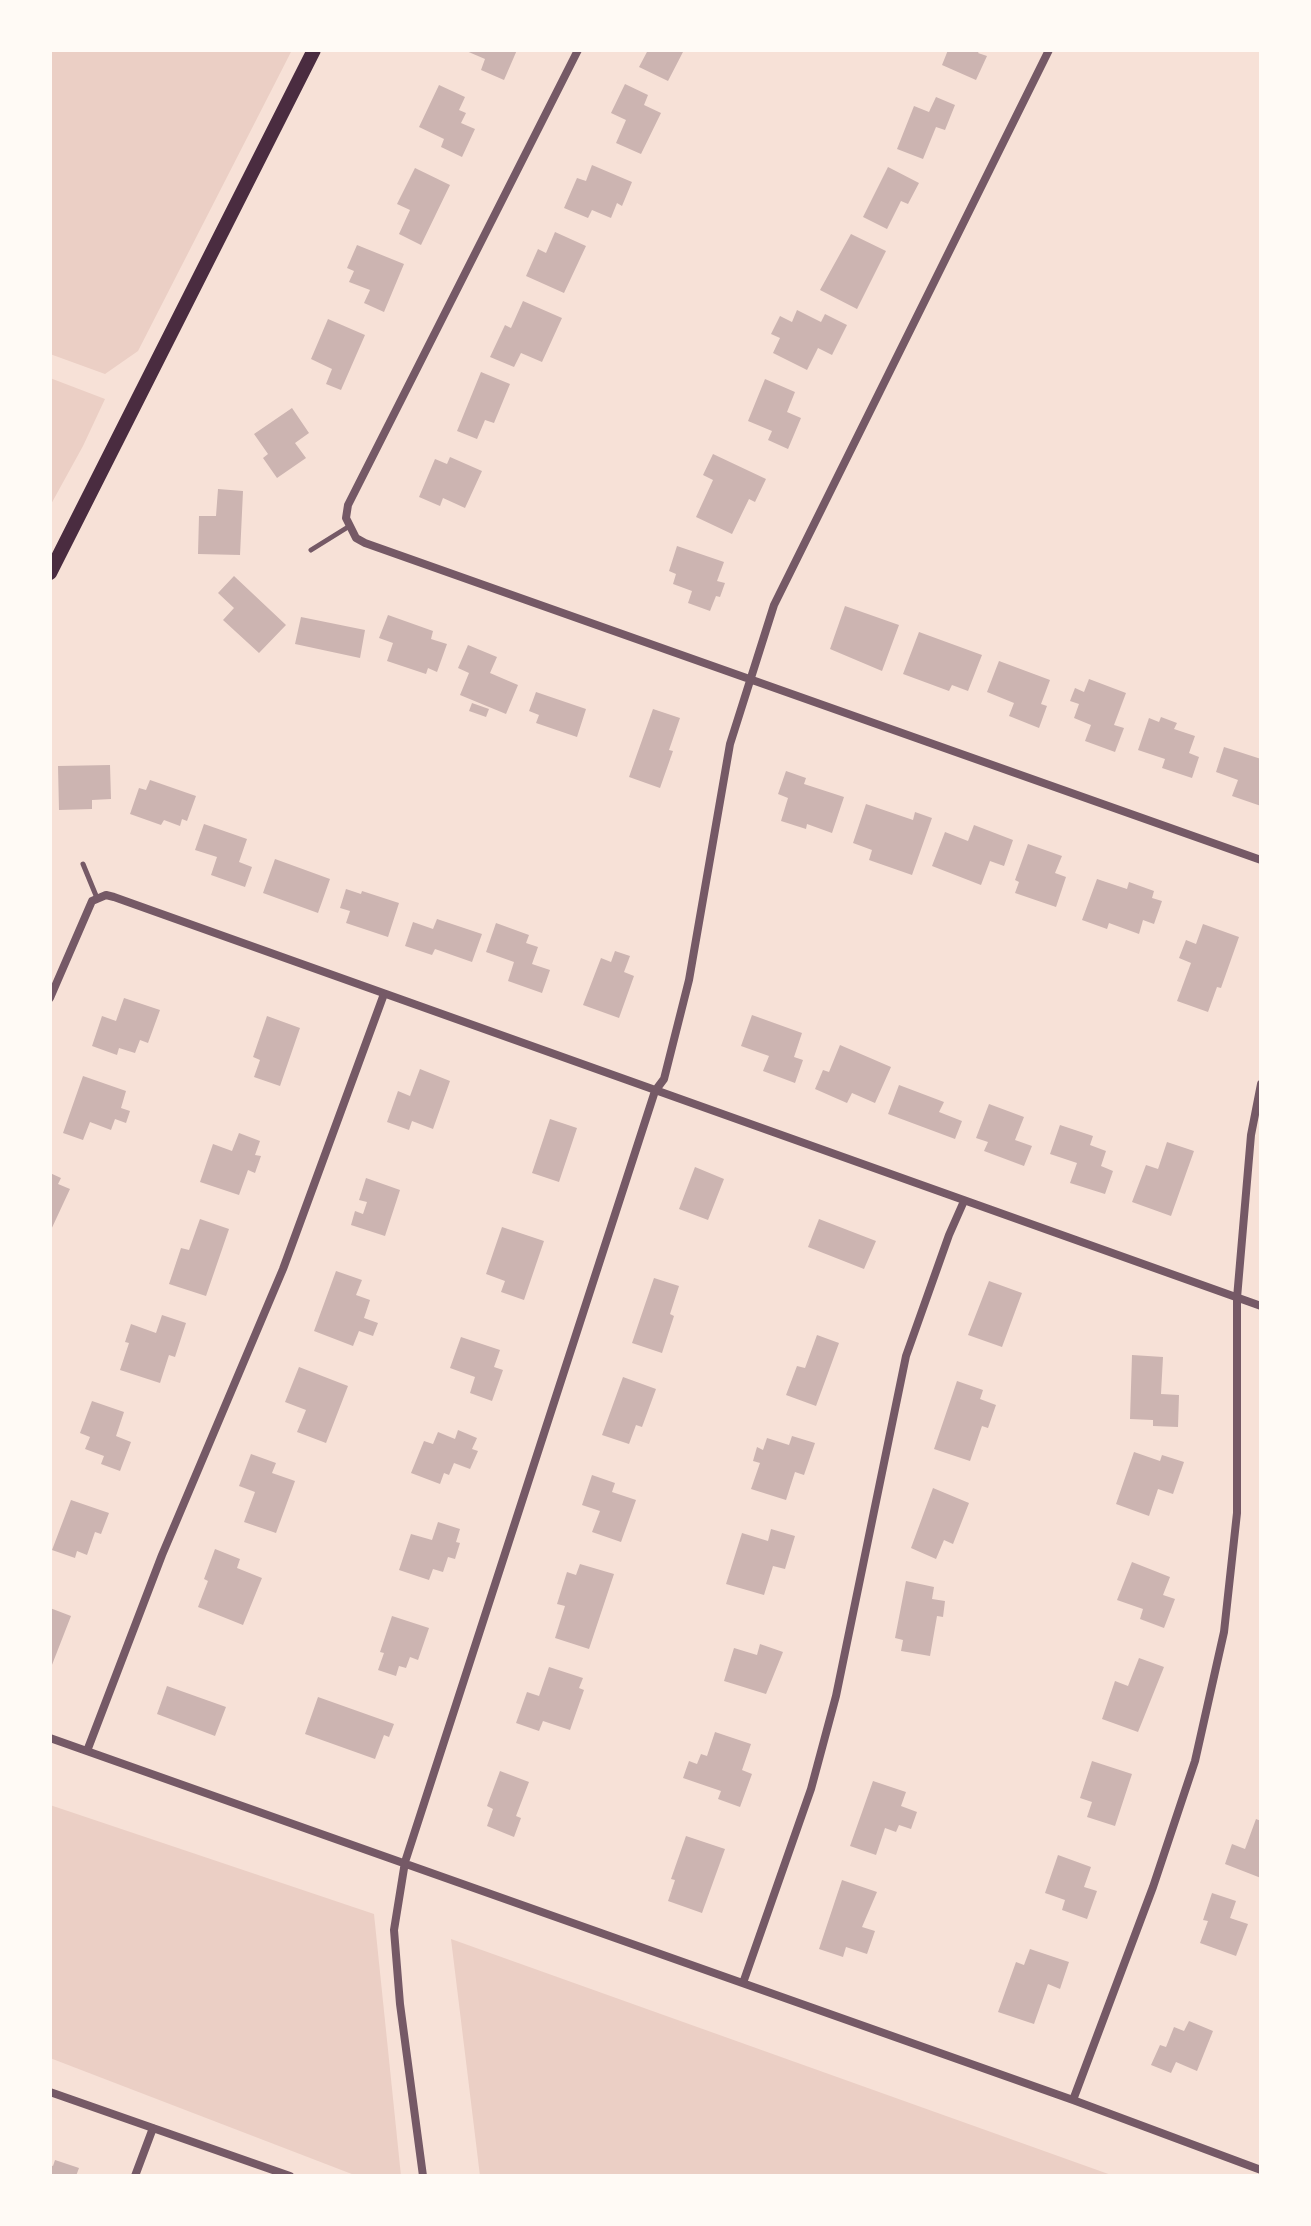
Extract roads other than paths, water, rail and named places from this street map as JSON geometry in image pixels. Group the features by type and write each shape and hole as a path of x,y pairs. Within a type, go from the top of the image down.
{"main road":[{"path":"50,573 314,50"}],"street":[{"path":"578,50 348,505 348,527 356,538 1261,860"},
{"path":"423,2176 400,2004 394,1930 405,1862 655,1091 664,1079 689,980 730,744 774,605 1049,50"},
{"path":"50,998 88,910 97,898 106,895 114,897 1261,1306"},
{"path":"87,1751 162,1555 283,1269 384,994"},
{"path":"1073,2100 1153,1887 1195,1761 1224,1632 1237,1513 1237,1298 1251,1135 1261,1084"},
{"path":"743,1983 811,1789 825,1736 906,1356 964,1201"},
{"path":"50,1738 1073,2100 1261,2170"},
{"path":"50,2092 290,2176"},
{"path":"135,2176 153,2128"}],"lane":[{"path":"311,550 348,527"},
{"path":"83,864 97,898"}]}
